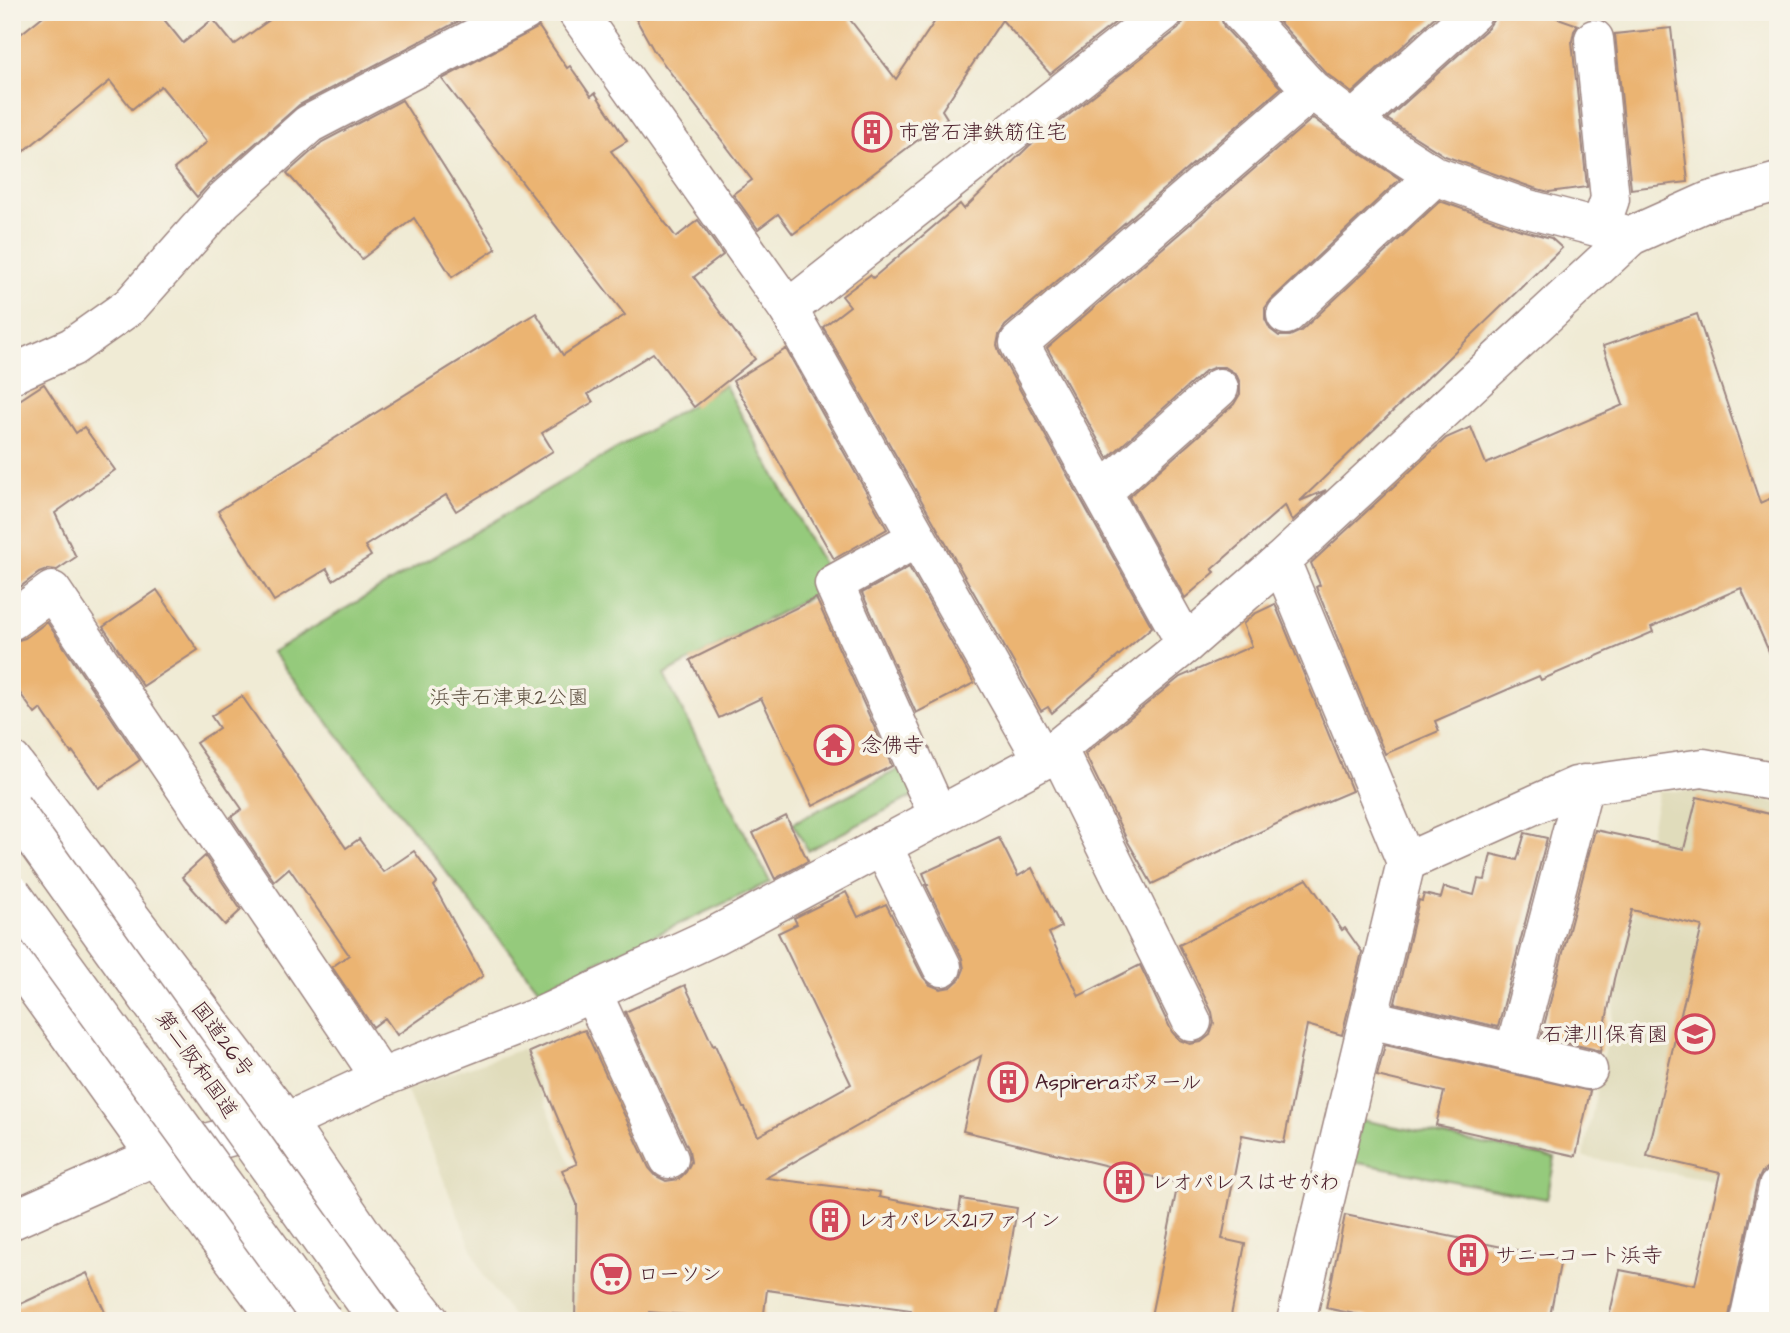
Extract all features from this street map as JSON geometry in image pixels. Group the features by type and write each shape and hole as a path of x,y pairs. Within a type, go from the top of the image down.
{"main road":[{"path":"12,374 72,347 130,306 223,200 309,124 524,12"},
{"path":"577,12 788,309 917,538 1050,754 1192,1022"},
{"path":"788,309 1164,12"},
{"path":"1240,12 1312,90 1370,134 1436,176 1528,209 1615,232"},
{"path":"1353,121 1473,12"},
{"path":"1594,39 1615,232"},
{"path":"1186,644 1019,343 1312,90"},
{"path":"1286,315 1436,176"},
{"path":"12,1220 156,1156 286,1122 381,1078 543,1015 716,934 1050,754 1186,644 1280,561 1615,232 1778,182"},
{"path":"1102,492 1219,388"},
{"path":"917,538 834,584 938,815"},
{"path":"1280,561 1406,862 1296,1321"},
{"path":"12,620 52,591 381,1078"},
{"name":"国道26号","path":"12,761 286,1122 364,1236 430,1321"},
{"path":"1406,862 1584,784 1703,768 1778,782"},
{"path":"1514,1053 1584,784"},
{"name":"第二阪和国道","path":"12,808 379,1321"},
{"path":"882,845 942,967"},
{"path":"12,894 323,1321"},
{"path":"12,955 156,1156 279,1321"},
{"path":"592,992 669,1159"},
{"path":"1369,1020 1588,1070"},
{"path":"1749,1321 1778,1187"}],"shaded area":[{"path":"1659,791 1721,791 1778,803 1778,892 1713,1181 1583,1157"},
{"path":"522,1049 587,1202 664,1175 654,1321 515,1320 483,1275 406,1089"}],"green space":[{"name":"浜寺石津東2公園","path":"725,385 834,584 664,675 770,882 539,989 272,652"},
{"path":"901,768 915,795 808,851 793,823"},
{"path":"1361,1120 1555,1158 1547,1199 1353,1162"}],"building":[{"path":"48,12 158,12 183,43 213,19 234,45 281,12 474,13 299,105 197,197 174,169 207,142 161,86 132,109 110,81 12,161 12,41"},
{"path":"632,12 844,12 896,79 941,12 1118,12 1122,17 1050,74 1002,20 942,110 947,118 793,234 778,214 758,229 733,194 752,180 654,51"},
{"path":"1191,12 1219,12 1224,27 1281,88 1005,326 999,335 997,345 1000,354 1152,627 1052,713 1048,707 1041,711 823,327 850,306 842,296 870,275 873,278 960,204 964,209 1029,146 1178,29"},
{"path":"1270,12 1440,12 1352,93 1327,74"},
{"path":"1494,12 1541,12 1578,25 1572,41 1587,187 1549,192 1534,188 1445,156 1387,119 1488,28 1494,19"},
{"path":"539,27 567,68 570,66 591,96 595,93 627,141 611,151 676,237 698,220 723,255 694,277 755,359 694,407 653,353 588,394 593,402 542,433 553,451 456,511 446,495 365,546 371,556 333,580 327,569 274,601 218,511 536,313 563,355 625,315 442,79"},
{"path":"1671,28 1688,182 1631,189 1615,34"},
{"path":"402,100 496,249 452,277 414,218 362,259 287,173 322,142"},
{"path":"1313,118 1400,179 1271,300 1265,308 1265,319 1270,329 1279,336 1290,336 1301,331 1440,201 1551,238 1562,248 1300,501 1326,490 1292,521 1285,505 1212,569 1215,572 1185,598 1129,497 1234,404 1240,394 1240,383 1236,374 1225,367 1205,371 1108,458 1047,348"},
{"path":"1697,314 1760,503 1778,495 1778,672 1741,588 1651,627 1653,632 1541,680 1539,676 1435,721 1439,731 1385,754 1316,587 1320,585 1311,563 1446,438 1471,427 1486,464 1623,405 1603,346"},
{"path":"786,349 887,529 834,559 733,381"},
{"path":"44,384 76,433 84,427 115,470 55,513 76,557 57,570 49,569 39,573 12,593 12,405"},
{"path":"909,567 974,683 916,713 862,593"},
{"path":"157,590 198,650 143,686 103,627"},
{"path":"816,598 892,766 813,806 761,698 719,718 690,660"},
{"path":"1275,604 1352,791 1293,816 1152,884 1085,754 1180,677 1252,646 1243,624 1254,614"},
{"path":"47,622 140,760 99,788 41,709 35,714 12,682 12,642 25,638"},
{"path":"242,696 346,848 359,839 383,872 414,851 437,883 434,886 483,976 397,1035 385,1018 373,1027 332,967 349,955 289,868 274,881 231,817 242,809 196,743 219,728 211,716"},
{"path":"1697,797 1778,816 1778,1166 1771,1166 1762,1172 1757,1182 1728,1321 1608,1321 1620,1270 1695,1285 1720,1173 1647,1156 1702,926 1632,910 1614,979 1600,1052 1541,1037 1595,830 1684,849"},
{"path":"786,816 808,861 775,879 753,833"},
{"path":"1525,833 1547,838 1498,1027 1395,1003 1419,900 1422,901 1424,894 1441,898 1444,887 1474,895 1478,879 1485,880 1491,854 1517,860"},
{"path":"999,838 1018,876 1032,868 1061,927 1049,933 1079,996 1140,965 1172,1032 1179,1040 1190,1044 1201,1042 1210,1035 1214,1023 1212,1012 1179,945 1307,879 1342,930 1345,928 1362,952 1342,1035 1307,1025 1284,1143 1242,1135 1222,1239 1245,1244 1230,1321 1150,1321 1178,1183 963,1131 981,1056 766,1178 880,1192 879,1197 959,1213 961,1199 1017,1208 996,1321 909,1321 911,1310 767,1290 763,1321 649,1312 648,1321 575,1321 577,1204 562,1170 577,1164 530,1052 585,1030 649,1168 656,1176 666,1181 679,1179 691,1162 689,1150 625,1012 685,985 758,1136 851,1084 778,933 797,924 794,918 846,892 858,917 886,904 923,977 930,985 940,989 951,987 960,979 964,969 962,958 926,885 923,873"},
{"path":"205,856 241,910 225,925 182,877"},
{"path":"1385,1045 1590,1091 1576,1156 1436,1125 1444,1092 1377,1076"},
{"name":"サニーコート浜寺","path":"1345,1215 1561,1259 1549,1321 1388,1321 1326,1308"},
{"path":"87,1273 109,1321 12,1321 12,1308"},
{"path":"1778,1292 1778,1321 1771,1321"}],"place":[{"name":"市営石津鉄筋住宅","path":"872,132"},
{"name":"念佛寺","path":"834,745"},
{"name":"石津川保育園","path":"1695,1034"},
{"name":"Aspireraボヌール","path":"1008,1082"},
{"name":"レオパレスはせがわ","path":"1124,1182"},
{"name":"レオパレス21ファイン","path":"830,1220"},
{"name":"サニーコート浜寺","path":"1468,1255"},
{"name":"ローソン","path":"611,1274"}]}
